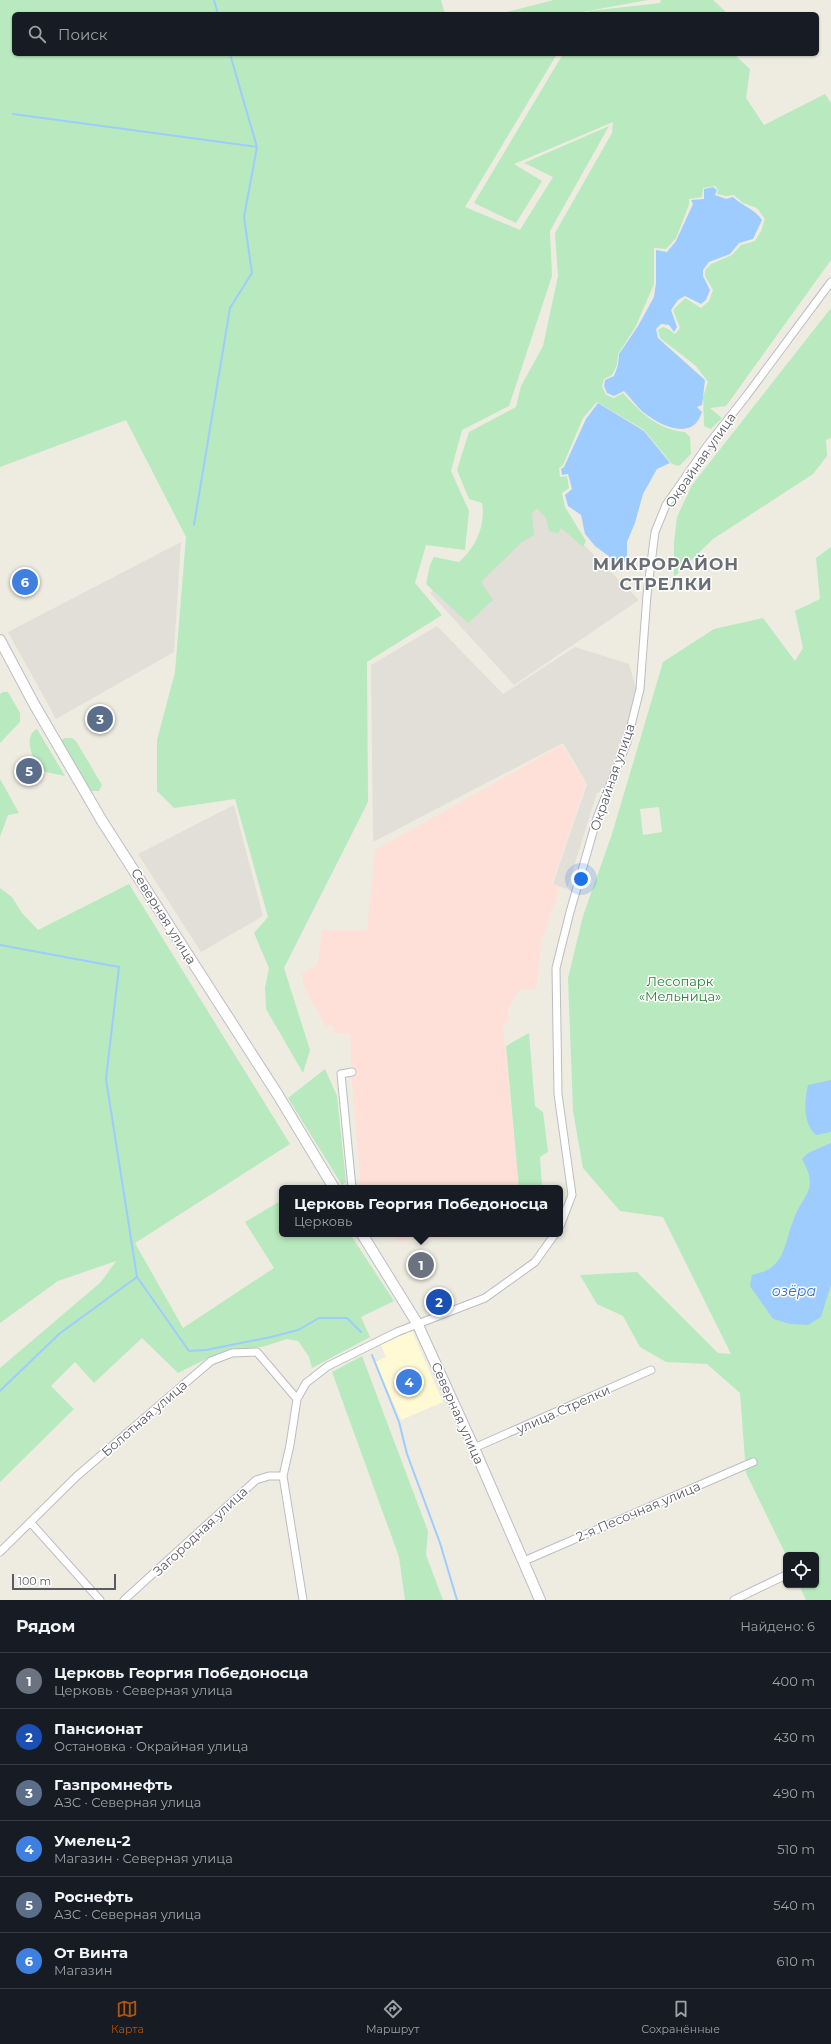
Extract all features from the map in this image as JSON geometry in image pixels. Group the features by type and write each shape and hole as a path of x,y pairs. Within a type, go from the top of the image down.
{"main road":[{"name":"Северная улица","path":"0,640 34,704 102,821 273,1088 332,1185"},
{"name":"Северная улица","path":"364,1237 417,1323 474,1448 540,1600"}],"street":[{"name":"Окрайная улица","path":"563,1218 572,1195 558,1094 556,968 570,912 597,818 627,742 640,689 646,595 655,532 666,505 706,446 747,395 831,282"},
{"path":"352,1072 341,1074 352,1185"},
{"path":"303,1600 283,1476 297,1399 306,1383 328,1366 417,1323 485,1298 535,1262 553,1237"},
{"name":"Болотная улица","path":"0,1552 77,1476 211,1360 232,1354 257,1352 297,1399"},
{"name":"улица Стрелки","path":"474,1448 651,1370"},
{"name":"2-я Песочная улица","path":"524,1561 753,1462"},
{"name":"Загородная улица","path":"124,1600 256,1480 269,1476 283,1476"},
{"path":"30,1522 100,1600"},
{"path":"734,1600 783,1576"}],"shaded area":[{"path":"538,499 639,600 514,685 430,593"},
{"path":"181,542 174,652 56,719 8,632"},
{"path":"437,626 503,694 575,647 629,664 636,688 624,739 603,791 597,793 567,889 553,884 587,784 563,743 373,842 371,665"},
{"path":"562,745 586,784 552,883 560,887 542,941 536,990 519,990 508,1009 509,1021 503,1025 519,1185 361,1185 352,1083 350,1033 334,1034 334,1025 325,1026 304,987 302,974 318,964 322,930 367,930 375,850"},
{"path":"234,805 263,916 201,952 138,854"},
{"path":"394,1237 448,1237 398,1241"},
{"path":"412,1331 443,1402 401,1420 375,1362 386,1357 381,1345"}],"green space":[{"path":"0,0 441,0 444,12 12,12 12,56 556,56 465,207 520,230 553,177 524,163 609,126 550,231 552,276 509,406 462,430 451,471 469,511 465,550 426,545 415,583 442,615 367,662 368,802 284,968 310,1050 303,1073 266,1009 265,988 269,968 254,933 268,917 235,799 174,808 157,791 157,740 175,672 186,537 126,420 0,467"},
{"path":"554,0 648,0 582,12 507,12"},
{"path":"661,0 713,0 725,12 588,12 589,11 660,3"},
{"path":"562,56 736,56 750,69 746,98 764,125 825,94 831,103 831,260 726,406 710,408 722,418 711,429 704,426 703,397 708,382 696,366 660,338 658,330 663,327 675,334 680,328 673,310 685,298 701,308 709,301 713,290 705,276 705,270 711,264 732,255 741,245 755,241 761,231 765,219 757,208 743,203 734,195 726,196 717,194 718,190 715,186 703,188 702,197 689,199 689,205 676,238 666,249 654,248 654,284 636,326 618,354 617,365 612,375 604,379 602,386 606,395 614,398 623,393 636,407 658,424 675,431 685,432 690,437 691,454 679,466 672,464 644,430 597,402 583,418 563,465 559,468 560,477 567,476 569,488 562,493 565,507 586,541 583,547 561,528 558,534 549,531 546,518 537,508 532,513 534,535 522,542 481,582 493,600 468,623 426,584 430,565 434,557 459,562 475,543 481,527 483,511 482,503 469,499 457,470 469,432 516,407 521,386 543,346 558,276 555,233 612,133 613,122 514,164 542,181 516,223 474,203"},
{"path":"831,308 831,438 826,440 827,456 813,474 713,539 674,577 674,542 677,517 692,485"},
{"name":"Лесопарк «Мельница»","path":"831,547 831,1600 806,1600 800,1588 819,1588 819,1552 785,1552 746,1473 740,1393 707,1364 666,1362 640,1347 623,1316 597,1304 580,1275 637,1272 718,1353 731,1354 663,1217 620,1211 583,1168 573,1111 568,978 583,916 612,834 663,662 714,629 763,618 795,661 803,648 795,611 820,599 816,558","holes":["659,807 662,832 643,835 640,809"]},
{"path":"3,692 8,692 20,713 20,722 0,743 0,694"},
{"path":"37,729 65,776 46,772 37,763 31,751 30,738 32,733"},
{"path":"65,738 72,738 76,741 102,785 99,791 91,791 61,740"},
{"path":"0,779 19,813 8,815 0,837"},
{"path":"129,884 290,1144 135,1243 183,1328 274,1268 245,1222 279,1202 279,1237 352,1237 394,1301 361,1317 370,1337 312,1368 309,1357 298,1341 287,1339 262,1347 234,1350 208,1358 178,1373 142,1338 94,1383 75,1362 51,1386 74,1409 0,1482 0,1368 101,1282 116,1261 58,1281 0,1323 0,888 12,897 22,913 38,930"},
{"path":"529,1033 535,1106 543,1112 548,1152 540,1157 542,1185 519,1185 506,1046"},
{"path":"325,1069 337,1096 346,1182 342,1185 288,1098"},
{"path":"362,1356 428,1531 426,1555 443,1600 405,1600 399,1557 332,1372"}],"water":[{"path":"713,187 717,190 715,195 726,199 733,197 756,213 762,220 753,239 739,243 730,254 709,262 703,270 703,276 710,290 706,300 701,304 685,296 678,300 671,310 677,327 674,332 669,325 661,324 656,329 658,338 705,380 702,405 697,407 702,412 698,421 691,427 684,429 676,428 658,422 640,410 624,391 614,396 607,393 604,386 605,380 614,376 618,365 619,354 638,326 654,297 656,283 656,250 667,252 676,241 693,204 691,200 704,199 704,189"},
{"path":"598,403 644,431 670,463 657,469 643,494 635,523 627,542 627,557 622,566 595,546 585,534 581,515 568,506 565,495 572,489 568,474 562,475 561,469 564,467 586,419"},
{"path":"831,1080 831,1132 816,1135 809,1125 806,1112 805,1105 808,1085"},
{"name":"озёра","path":"831,1143 831,1285 821,1317 808,1325 790,1324 773,1319 750,1286 752,1275 763,1272 771,1267 782,1255 793,1221 810,1185 810,1178 802,1159 808,1153"}],"waterway":[{"path":"214,0 217,12"},
{"path":"231,56 257,147"},
{"path":"13,114 257,147 244,217 252,273 230,308 194,525"},
{"path":"0,945 119,967 106,1079 137,1277"},
{"path":"0,1391 59,1334 137,1277 189,1351 206,1350 271,1337 298,1330 319,1318 347,1318 361,1332"},
{"path":"372,1355 399,1422 407,1454 440,1543 457,1600"}],"place":[{"name":"От Винта","path":"25,582"},
{"name":"Газпромнефть","path":"100,719"},
{"name":"Роснефть","path":"29,771"},
{"name":"Церковь Георгия Победоносца","path":"421,1265"},
{"name":"Пансионат","path":"439,1302"},
{"name":"Умелец-2","path":"409,1382"}],"district":[{"name":"МИКРОРАЙОН СТРЕЛКИ","path":"666,574"}]}
